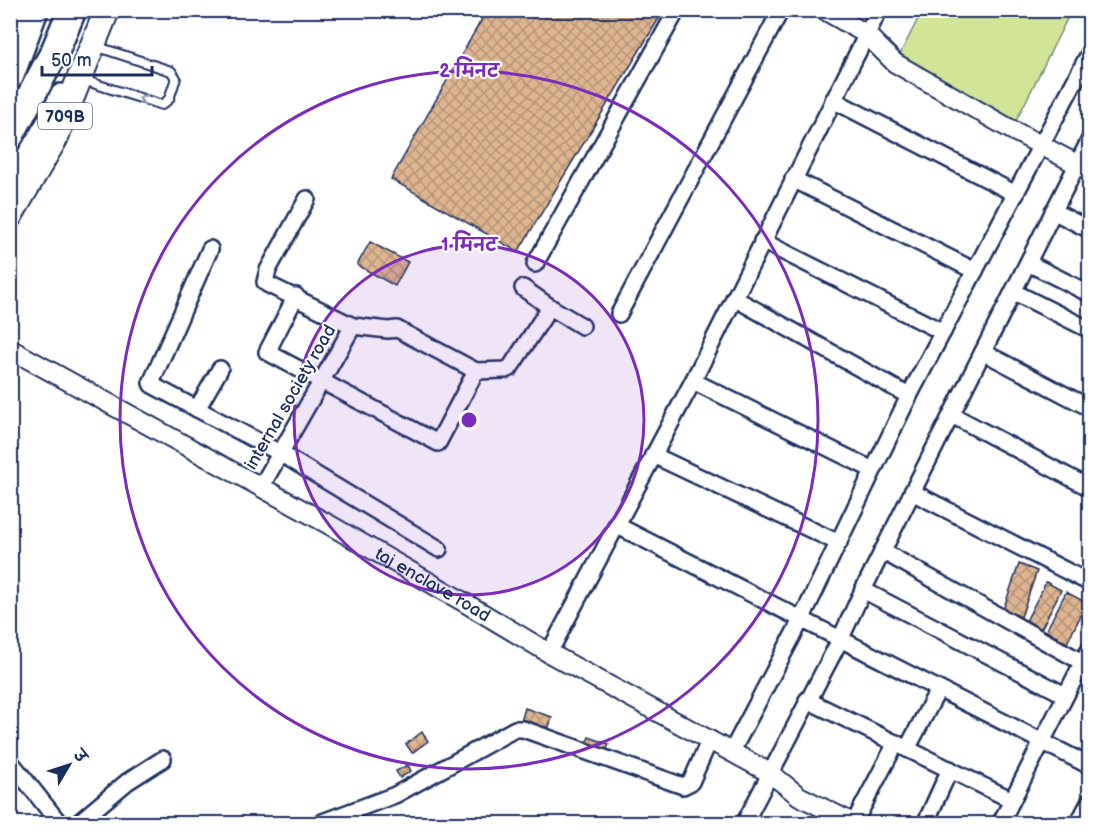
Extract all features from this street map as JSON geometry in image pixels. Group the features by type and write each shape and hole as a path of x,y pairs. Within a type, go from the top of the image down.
{"highway":[{"path":"10,75 34,10"},
{"path":"16,126 55,51 72,10"},
{"name":"709B","path":"10,216 55,139 107,10"}],"main road":[{"path":"10,186 50,119 96,10"}],"street":[{"path":"535,264 677,10"},
{"path":"620,314 781,10"},
{"path":"824,10 866,34 895,63 1083,168"},
{"path":"549,653 693,381 879,10"},
{"path":"732,751 801,620 909,396 1089,52"},
{"path":"833,100 1016,194"},
{"path":"744,824 840,640 882,551 1053,211 1083,168 1089,139"},
{"path":"793,179 975,272"},
{"name":"internal society road","path":"307,199 265,278 267,284 296,296 353,326 397,329 476,371"},
{"path":"1053,211 1089,230"},
{"path":"762,241 943,332"},
{"path":"210,249 151,382 153,387 280,453 439,549"},
{"path":"1028,263 1089,294"},
{"path":"523,288 582,326"},
{"path":"1014,292 1089,330"},
{"path":"296,296 267,352 438,444 476,371 510,368 550,307"},
{"path":"734,298 909,396"},
{"name":"internal society road","path":"261,487 353,326"},
{"name":"taj enclave road","path":"10,349 261,487 549,653 732,751 770,773 799,795 854,823"},
{"path":"983,352 1089,408"},
{"path":"197,409 220,369"},
{"path":"693,381 873,470"},
{"path":"952,415 1089,488"},
{"path":"653,455 839,543"},
{"path":"912,492 1089,583"},
{"path":"616,525 1089,766"},
{"path":"882,551 1082,662"},
{"path":"863,590 1065,694"},
{"path":"1000,824 1089,648"},
{"path":"854,823 938,690"},
{"path":"807,700 1012,800"},
{"path":"317,824 395,795 515,729 523,729 683,786 691,782 710,740"},
{"path":"77,824 126,782 163,759"},
{"path":"10,761 60,824"},
{"path":"925,824 950,769"},
{"path":"1078,824 1089,801"}],"lane":[{"path":"80,79 162,105 170,99 176,78 171,71 94,45"}],"green space":[{"path":"922,11 1071,11 1012,129 896,62"}],"building":[{"path":"487,10 664,10 518,252 391,179"},
{"path":"370,242 408,262 395,286 357,265"},
{"path":"1019,564 1037,571 1021,617 1003,610"},
{"path":"1046,582 1061,590 1041,629 1026,621"},
{"path":"1066,592 1087,603 1067,643 1046,631"},
{"path":"525,708 552,717 547,733 520,725"},
{"path":"422,732 428,741 412,753 406,744"},
{"path":"589,737 609,744 604,757 584,749"},
{"path":"408,765 411,771 400,778 396,771"}]}
